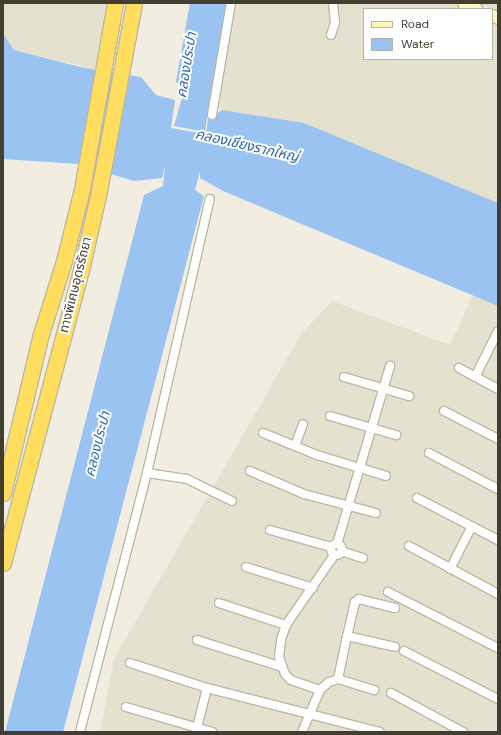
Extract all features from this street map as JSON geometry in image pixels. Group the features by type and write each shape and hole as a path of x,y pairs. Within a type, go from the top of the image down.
{"highway":[{"name":"ทางพิเศษอุดรรัถยา","path":"3,493 41,334 64,261 82,189 116,3"},
{"name":"ทางพิเศษอุดรรัถยา","path":"3,563 86,248 134,3"},
{"path":"3,453 41,334"}],"street":[{"path":"212,115 231,3"},
{"path":"331,35 335,23 333,3"},
{"path":"463,3 475,8"},
{"path":"80,732 147,473 210,199"},
{"path":"475,377 498,331"},
{"path":"320,690 291,680 282,667 280,646 286,625 313,588 336,549 349,507 358,468 390,366"},
{"path":"459,368 498,389"},
{"path":"344,377 409,396"},
{"path":"444,411 498,439"},
{"path":"330,416 396,435"},
{"path":"295,446 303,424"},
{"path":"263,433 295,446 386,476"},
{"path":"429,453 497,485"},
{"path":"250,471 304,494 376,513"},
{"path":"147,473 187,479 232,501"},
{"path":"417,498 498,540"},
{"path":"450,569 472,526"},
{"path":"270,530 363,558"},
{"path":"409,546 498,594"},
{"path":"246,568 313,588"},
{"path":"388,592 498,648"},
{"path":"338,679 355,602 359,599 395,608"},
{"path":"219,603 286,625"},
{"path":"347,636 395,647"},
{"path":"197,640 282,667"},
{"path":"404,651 498,699"},
{"path":"130,663 207,688 312,713 379,732"},
{"path":"302,732 312,713 320,690 328,682 338,679 374,690"},
{"path":"196,730 207,688"},
{"path":"390,693 463,732"},
{"path":"126,707 196,730 212,732"}],"shaded area":[{"path":"3,3 107,3 95,69 14,50 3,34"},
{"path":"234,3 456,3 468,8 363,8 363,60 493,60 493,18 498,20 498,203 304,123 222,110 216,102"},
{"path":"477,3 498,3 498,12 493,8"},
{"path":"473,295 498,306 498,732 100,732 114,659 301,334 332,301 450,345"}],"water":[{"name":"คลองประปา","path":"190,3 226,3 213,96 209,104 205,132 174,126 184,91 176,82"},
{"path":"3,34 14,50 80,67 141,77 156,95 175,100 171,128 206,134 208,119 222,110 304,123 498,203 498,306 223,191 200,178 200,171 195,190 204,196 63,732 5,732 144,195 163,186 165,165 162,178 134,181 78,164 3,159"}],"water label":[{"name":"คลองเชียงรากใหญ่","path":"247,145"}]}
